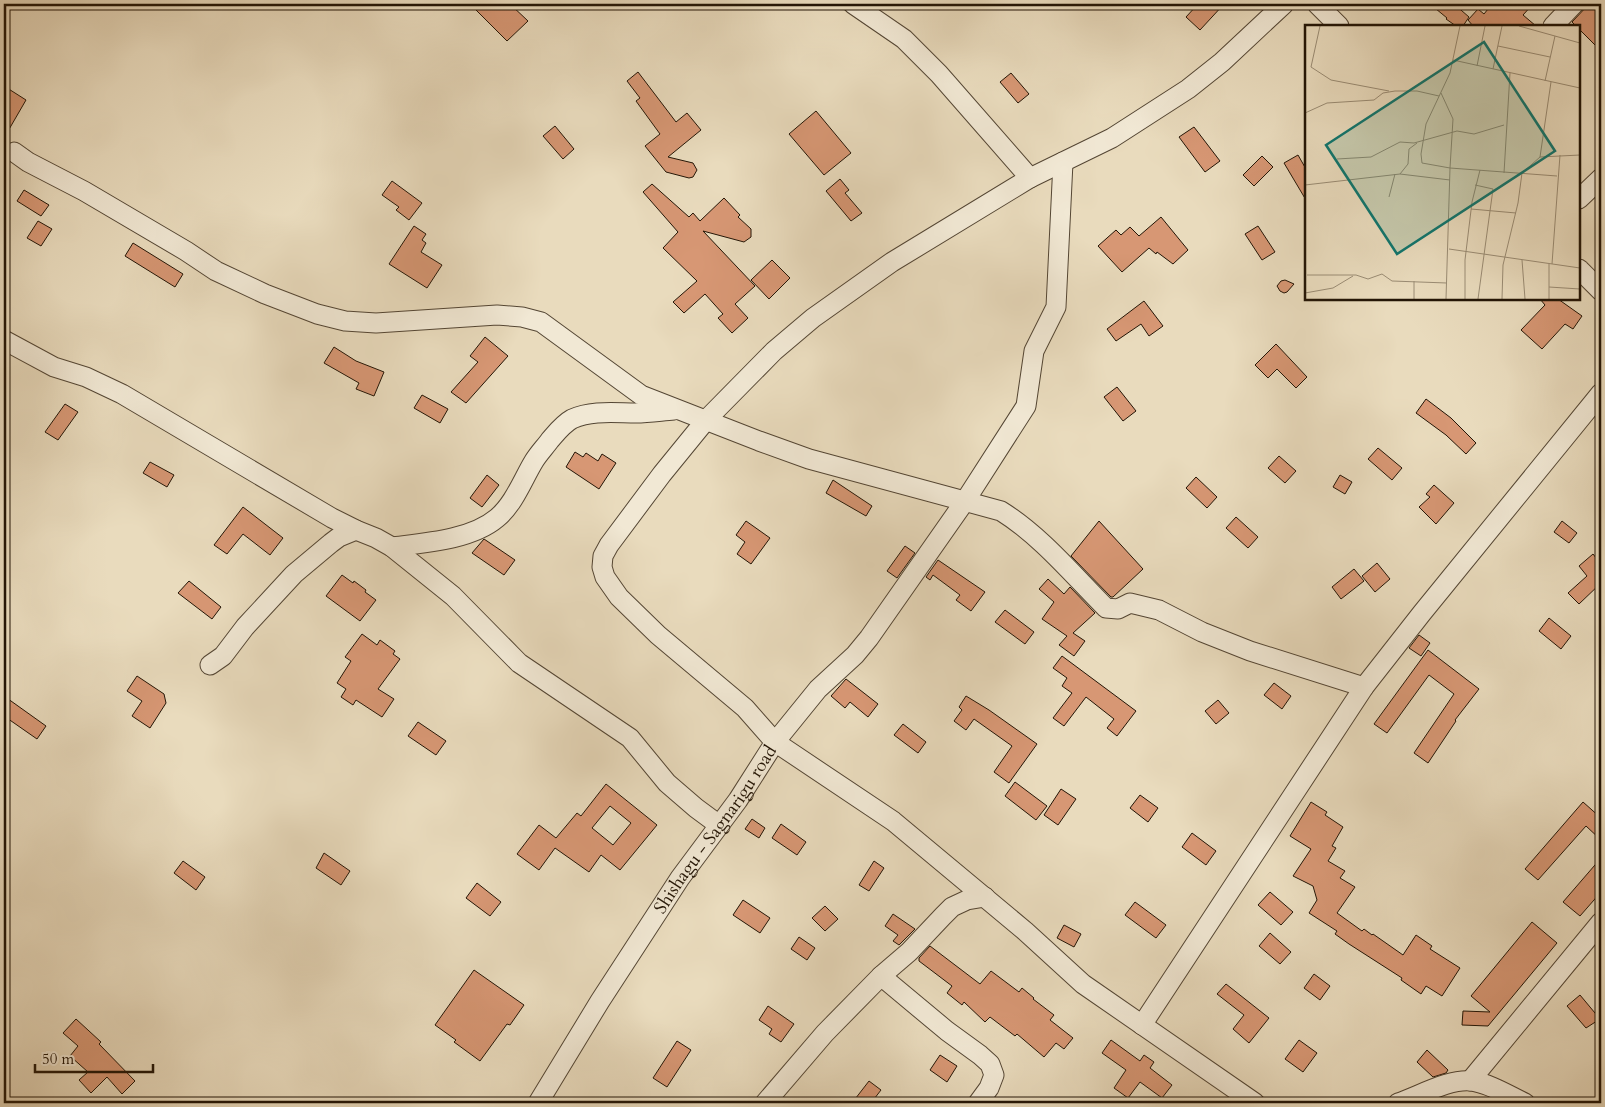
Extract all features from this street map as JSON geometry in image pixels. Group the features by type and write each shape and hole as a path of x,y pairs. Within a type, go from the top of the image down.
{"street":[{"path":"854,4 904,39 939,74 1030,178"},
{"name":"Shishagu - Sagnarigu road","path":"538,1103 600,1001 669,894 750,782 775,742 745,708 690,663 619,597 604,577 602,567 603,556 609,545 656,481 706,420 774,351 813,318 892,262 1030,178 1112,138 1188,90 1222,62 1284,4"},
{"path":"1317,4 1338,25"},
{"path":"1553,25 1574,4"},
{"path":"14,152 28,162 84,191 186,251 216,271 264,294 317,314 345,321 376,323 497,315 522,317 541,322 641,395 809,459 1001,511 1036,538 1106,608 1118,609 1130,603 1158,610 1228,643 1364,687"},
{"path":"1063,162 1056,307 1034,351 1026,406 965,501 869,638 855,655 818,689 775,742 893,821 985,897 1083,984 1255,1103"},
{"path":"1580,198 1601,178"},
{"path":"1580,270 1601,291"},
{"path":"4,340 54,367 86,377 122,394 332,518 392,547 453,596 519,663 630,738 667,783 719,825"},
{"path":"1142,1025 1364,687 1601,393"},
{"path":"392,547 435,542 471,532 497,518 506,509 535,459 558,431 566,423 574,419 583,415 598,413 639,413 678,410"},
{"path":"210,665 223,656 245,627 294,574 339,537 356,530"},
{"path":"765,1103 825,1033 881,976 910,952 952,908 967,900 985,897"},
{"path":"1470,1081 1601,922"},
{"path":"881,976 990,1064 994,1075 989,1088 978,1103"},
{"path":"1398,1103 1456,1082 1470,1081 1499,1090 1525,1103"}],"building":[{"path":"470,4 510,4 528,21 507,41"},
{"path":"1198,4 1224,4 1200,30 1186,17"},
{"path":"1430,4 1454,4 1469,17 1464,25 1455,25"},
{"path":"1492,4 1533,4 1523,15 1535,25 1472,25 1468,20 1478,9 1484,14"},
{"path":"1589,4 1601,4 1601,51 1580,30 1580,25 1575,25 1572,22"},
{"path":"638,72 676,122 687,113 701,130 668,157 693,163 697,170 693,177 689,178 666,172 645,146 660,134 636,101 640,98 627,81"},
{"path":"1011,73 1029,94 1018,103 1000,82"},
{"path":"4,86 26,100 4,138"},
{"path":"816,111 851,153 824,175 789,134"},
{"path":"555,126 574,149 563,159 543,136"},
{"path":"1194,127 1220,161 1205,172 1179,137"},
{"path":"1298,155 1305,167 1305,198 1284,163"},
{"path":"1262,156 1273,167 1254,186 1243,175"},
{"path":"840,179 849,190 845,193 862,213 851,221 826,191"},
{"path":"392,181 422,203 409,220 396,210 399,207 382,195"},
{"path":"652,184 689,217 693,213 700,221 724,198 740,215 738,217 751,229 751,237 744,242 703,231 755,286 735,304 748,318 732,333 718,318 723,314 705,294 684,313 673,302 697,281 663,248 678,232 643,192"},
{"path":"24,190 49,205 41,216 17,201"},
{"path":"1161,217 1188,250 1173,264 1149,248 1122,272 1098,246 1116,230 1121,235 1130,227 1139,236"},
{"path":"38,221 52,229 41,246 27,238"},
{"path":"414,226 426,234 422,240 426,243 421,252 442,265 427,288 389,264"},
{"path":"1258,226 1275,252 1262,260 1245,234"},
{"path":"133,243 183,274 175,287 125,256"},
{"path":"772,260 790,278 769,299 751,280"},
{"path":"1285,280 1294,284 1284,293 1277,286 1281,281"},
{"path":"1541,300 1559,300 1582,316 1573,329 1565,324 1542,349 1521,330 1545,305"},
{"path":"1144,301 1163,326 1149,336 1141,324 1116,341 1107,329"},
{"path":"485,337 508,356 466,403 451,392 478,362 470,356"},
{"path":"1276,344 1307,377 1296,388 1277,369 1268,378 1255,365"},
{"path":"334,347 356,361 384,372 374,396 356,389 359,383 324,363"},
{"path":"1117,387 1136,411 1123,421 1104,397"},
{"path":"422,395 448,409 440,423 414,408"},
{"path":"1426,399 1451,418 1476,443 1466,454 1446,435 1416,413"},
{"path":"65,404 78,412 58,440 45,432"},
{"path":"1378,448 1402,468 1392,480 1368,459"},
{"path":"575,452 583,457 586,453 598,461 602,454 616,463 599,489 566,467"},
{"path":"1279,456 1296,471 1285,483 1268,468"},
{"path":"150,462 174,475 167,487 143,473"},
{"path":"487,475 499,485 482,507 470,498"},
{"path":"1340,475 1352,482 1345,494 1333,487"},
{"path":"1196,477 1217,497 1207,508 1186,488"},
{"path":"833,480 872,506 866,516 826,493"},
{"path":"1434,485 1454,503 1436,524 1419,507 1430,497 1426,494"},
{"path":"243,507 283,538 270,555 243,534 227,554 214,545"},
{"path":"1236,517 1258,537 1248,548 1226,528"},
{"path":"746,521 770,538 751,564 737,554 745,542 736,535"},
{"path":"1099,521 1143,569 1113,597 1071,556"},
{"path":"1562,521 1577,533 1569,543 1554,532"},
{"path":"484,539 515,560 504,575 472,553"},
{"path":"905,546 915,553 897,578 887,571"},
{"path":"1593,554 1601,564 1601,583 1579,604 1568,593 1587,576 1579,566"},
{"path":"938,560 985,592 971,611 956,600 960,595 933,575 930,580 926,577"},
{"path":"1377,563 1390,579 1375,592 1362,576"},
{"path":"1354,569 1364,581 1341,599 1332,587"},
{"path":"342,575 353,583 354,581 376,600 360,621 326,596"},
{"path":"1048,579 1064,594 1070,587 1095,613 1073,633 1085,641 1074,656 1059,645 1067,636 1042,619 1054,602 1039,589"},
{"path":"189,581 221,607 212,619 178,593"},
{"path":"1005,610 1034,632 1025,644 995,622"},
{"path":"1549,618 1571,636 1561,649 1539,631"},
{"path":"362,634 377,645 380,640 395,651 393,654 400,659 378,689 394,699 382,717 356,700 353,705 341,697 346,689 337,683 351,661 345,657"},
{"path":"1419,635 1430,643 1421,656 1409,648"},
{"path":"1428,650 1479,689 1455,720 1428,763 1414,753 1454,694 1429,675 1387,733 1374,724"},
{"path":"1062,656 1136,711 1117,736 1107,728 1114,719 1086,697 1064,726 1053,718 1072,693 1062,686 1067,678 1053,668"},
{"path":"137,676 164,694 166,703 150,728 132,716 142,701 127,691"},
{"path":"846,679 878,704 868,717 850,702 845,708 831,696"},
{"path":"1274,683 1291,696 1282,709 1264,695"},
{"path":"4,696 46,726 37,739 4,716"},
{"path":"966,696 1037,744 1009,783 994,772 1012,746 974,719 966,730 954,721 962,710 959,707"},
{"path":"1218,700 1229,713 1216,724 1205,711"},
{"path":"418,722 446,741 436,755 408,736"},
{"path":"903,724 926,742 918,753 894,735"},
{"path":"1015,782 1047,806 1036,820 1005,796"},
{"path":"606,784 657,825 620,870 601,855 589,872 555,848 539,870 517,854 539,825 556,838 577,813 581,816","holes":["610,806 631,823 613,845 592,828"]},
{"path":"1061,789 1076,799 1058,825 1044,815"},
{"path":"1140,795 1158,808 1148,822 1130,808"},
{"path":"1311,802 1327,812 1325,815 1343,827 1332,846 1336,848 1328,861 1345,871 1340,878 1355,887 1337,913 1362,931 1364,929 1373,934 1403,955 1416,935 1432,946 1430,949 1460,968 1442,996 1426,986 1421,994 1401,980 1402,978 1349,944 1335,934 1337,931 1309,913 1317,900 1313,886 1293,876 1311,849 1290,836"},
{"path":"1583,802 1601,818 1601,840 1586,826 1538,880 1525,869"},
{"path":"752,819 765,828 759,838 745,829"},
{"path":"781,824 806,842 797,855 772,838"},
{"path":"1192,833 1216,851 1206,865 1182,847"},
{"path":"324,853 350,871 341,885 316,868"},
{"path":"1601,858 1601,892 1580,916 1563,902"},
{"path":"183,861 205,877 196,890 174,873"},
{"path":"874,861 884,868 869,891 859,885"},
{"path":"477,883 501,902 490,916 466,898"},
{"path":"1270,892 1293,912 1281,925 1258,905"},
{"path":"743,900 770,918 760,933 733,915"},
{"path":"1135,902 1166,925 1156,938 1125,915"},
{"path":"825,906 838,919 825,931 812,918"},
{"path":"893,914 915,929 899,945 893,941 898,935 885,926"},
{"path":"1532,922 1557,943 1488,1026 1462,1025 1463,1011 1490,1012 1471,996"},
{"path":"1064,925 1081,934 1074,947 1057,938"},
{"path":"1270,933 1291,952 1280,964 1259,946"},
{"path":"799,937 815,948 807,960 791,949"},
{"path":"930,946 980,984 991,971 1019,992 1022,988 1054,1015 1050,1020 1073,1038 1064,1049 1056,1043 1044,1057 1017,1034 1015,1036 990,1017 985,1022 964,1002 962,1005 947,993 952,986 919,961 919,958"},
{"path":"474,970 524,1005 510,1025 507,1024 480,1061 435,1025"},
{"path":"1314,974 1330,986 1320,1000 1304,988"},
{"path":"1226,984 1269,1018 1249,1043 1233,1029 1244,1015 1217,994"},
{"path":"1580,995 1600,1019 1586,1028 1567,1006"},
{"path":"768,1006 794,1024 781,1042 769,1034 772,1029 759,1020"},
{"path":"76,1019 101,1042 99,1044 135,1081 122,1094 107,1077 91,1093 79,1080 88,1072 70,1056 78,1046 63,1033"},
{"path":"1111,1040 1140,1061 1144,1055 1154,1062 1150,1068 1172,1085 1162,1098 1140,1082 1128,1098 1114,1088 1126,1070 1102,1053"},
{"path":"1299,1040 1317,1053 1303,1072 1285,1059"},
{"path":"677,1041 691,1050 667,1087 653,1078"},
{"path":"1427,1050 1448,1070 1446,1073 1433,1077 1417,1062"},
{"path":"940,1055 957,1066 947,1082 930,1070"},
{"path":"869,1081 881,1090 871,1103 852,1103"}]}
